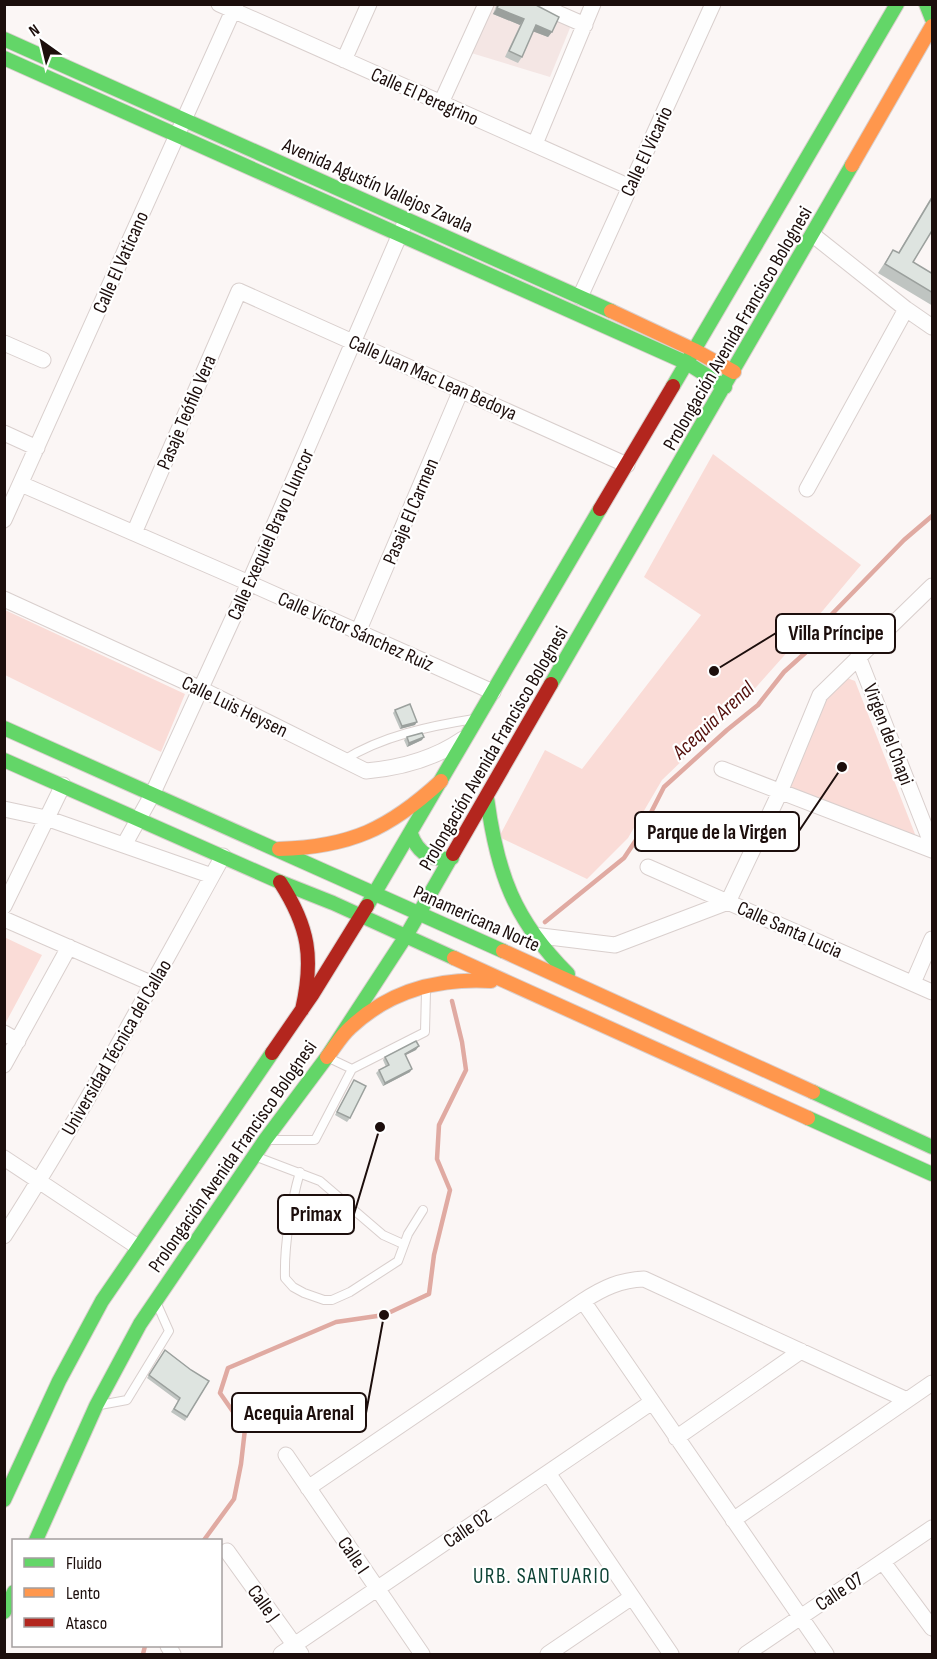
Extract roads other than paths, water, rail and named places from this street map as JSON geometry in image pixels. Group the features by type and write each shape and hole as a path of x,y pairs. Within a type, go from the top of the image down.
{"main road":[{"name":"Prolongación Avenida Francisco Bolognesi","path":"4,1500 9,1479 81,1339 138,1247 302,1010 362,917 897,4"},
{"path":"927,4 933,19"},
{"name":"Prolongación Avenida Francisco Bolognesi","path":"36,1539 96,1406 155,1300 253,1156 327,1057 406,936 933,26"},
{"name":"Avenida Agustín Vallejos Zavala","path":"4,39 580,297 691,356 725,387"},
{"name":"Avenida Agustín Vallejos Zavala","path":"4,58 400,235 734,372"},
{"name":"Panamericana Norte","path":"4,728 275,848 933,1147"},
{"path":"4,760 280,882 333,903 933,1174"},
{"path":"275,848 306,849 336,844 366,835 394,821 411,809 441,781"},
{"path":"487,798 491,835 500,870 514,904 533,935 556,963 583,987"},
{"path":"411,834 422,854 437,859 452,858"},
{"path":"280,882 296,905 306,932 310,960 308,988 302,1010"},
{"path":"327,1057 350,1028 373,1009 399,994 426,984 469,978 512,983"},
{"path":"4,1612 12,1596"}],"street":[{"path":"344,60 369,4"},
{"path":"441,103 486,4"},
{"path":"537,4 585,25"},
{"path":"535,144 593,4"},
{"name":"Calle El Vicario","path":"580,297 713,4"},
{"name":"Calle El Peregrino","path":"230,7 630,187"},
{"name":"Calle El Vaticano","path":"4,520 177,135 230,7"},
{"name":"Calle Exequiel Bravo Lluncor","path":"124,845 152,795 249,583 406,219"},
{"path":"813,235 906,309 933,327"},
{"name":"Calle Juan Mac Lean Bedoya","path":"238,291 627,465"},
{"name":"Pasaje Teófilo Vera","path":"134,533 238,291"},
{"path":"807,489 906,309"},
{"path":"4,344 43,360"},
{"name":"Pasaje El Carmen","path":"358,632 461,390"},
{"path":"4,433 37,448"},
{"name":"Calle Víctor Sánchez Ruiz","path":"21,484 494,692"},
{"path":"533,935 615,945 728,902 780,792 820,696 858,656 933,586"},
{"name":"Calle Luis Heysen","path":"4,599 201,689 366,771 391,769 449,749 467,736"},
{"name":"Virgen del Chapi","path":"858,656 933,845"},
{"path":"722,769 933,850"},
{"path":"4,906 63,785"},
{"path":"4,808 46,818 212,876"},
{"name":"Universidad Técnica del Callao","path":"4,1236 39,1182 153,984 223,856"},
{"name":"Calle Santa Lucia","path":"648,867 933,992"},
{"path":"4,919 153,984"},
{"path":"913,983 933,939"},
{"path":"4,1065 11,1037 69,947"},
{"path":"4,1158 138,1247"},
{"path":"308,1488 583,1301 614,1283 629,1280 644,1279 907,1400"},
{"path":"583,1301 826,1654"},
{"path":"676,1438 801,1351"},
{"path":"733,1520 933,1383"},
{"name":"Calle 02","path":"281,1654 298,1650 377,1589 652,1402"},
{"name":"Calle I","path":"286,1455 422,1654"},
{"path":"548,1473 671,1654"},
{"name":"Calle 07","path":"746,1654 933,1528"},
{"name":"Calle J","path":"227,1551 298,1650"},
{"path":"883,1562 933,1628"},
{"path":"548,1654 632,1597"}],"lane":[{"path":"344,760 363,748 438,725 478,718"},
{"path":"265,1140 315,1140 351,1069 425,1032 426,984"},
{"path":"327,1057 351,1069"},
{"path":"253,1156 320,1181 383,1235 403,1244"},
{"path":"300,1172 284,1263 285,1278 293,1287 314,1297 333,1300 398,1262 403,1244 423,1210"},
{"path":"96,1406 127,1400 169,1331 155,1300"}],"waterway":[{"name":"Acequia Arenal","path":"545,922 624,858 640,834 664,787 758,705 784,672 815,644 832,614 904,540 932,516"},
{"name":"Acequia Arenal","path":"205,1539 234,1499 241,1464 245,1429 220,1393 228,1368 336,1322 384,1315 429,1294 434,1255 450,1190 437,1159 439,1125 466,1070 452,1001"},
{"name":"Acequia Arenal","path":"143,1654 145,1647"}],"place":[{"name":"Villa Príncipe","path":"714,671"},
{"name":"Parque de la Virgen","path":"842,767"},
{"name":"Primax","path":"380,1127"},
{"name":"Acequia Arenal","path":"384,1315"}],"district":[{"name":"URB. SANTUARIO","path":"542,1576"}]}
